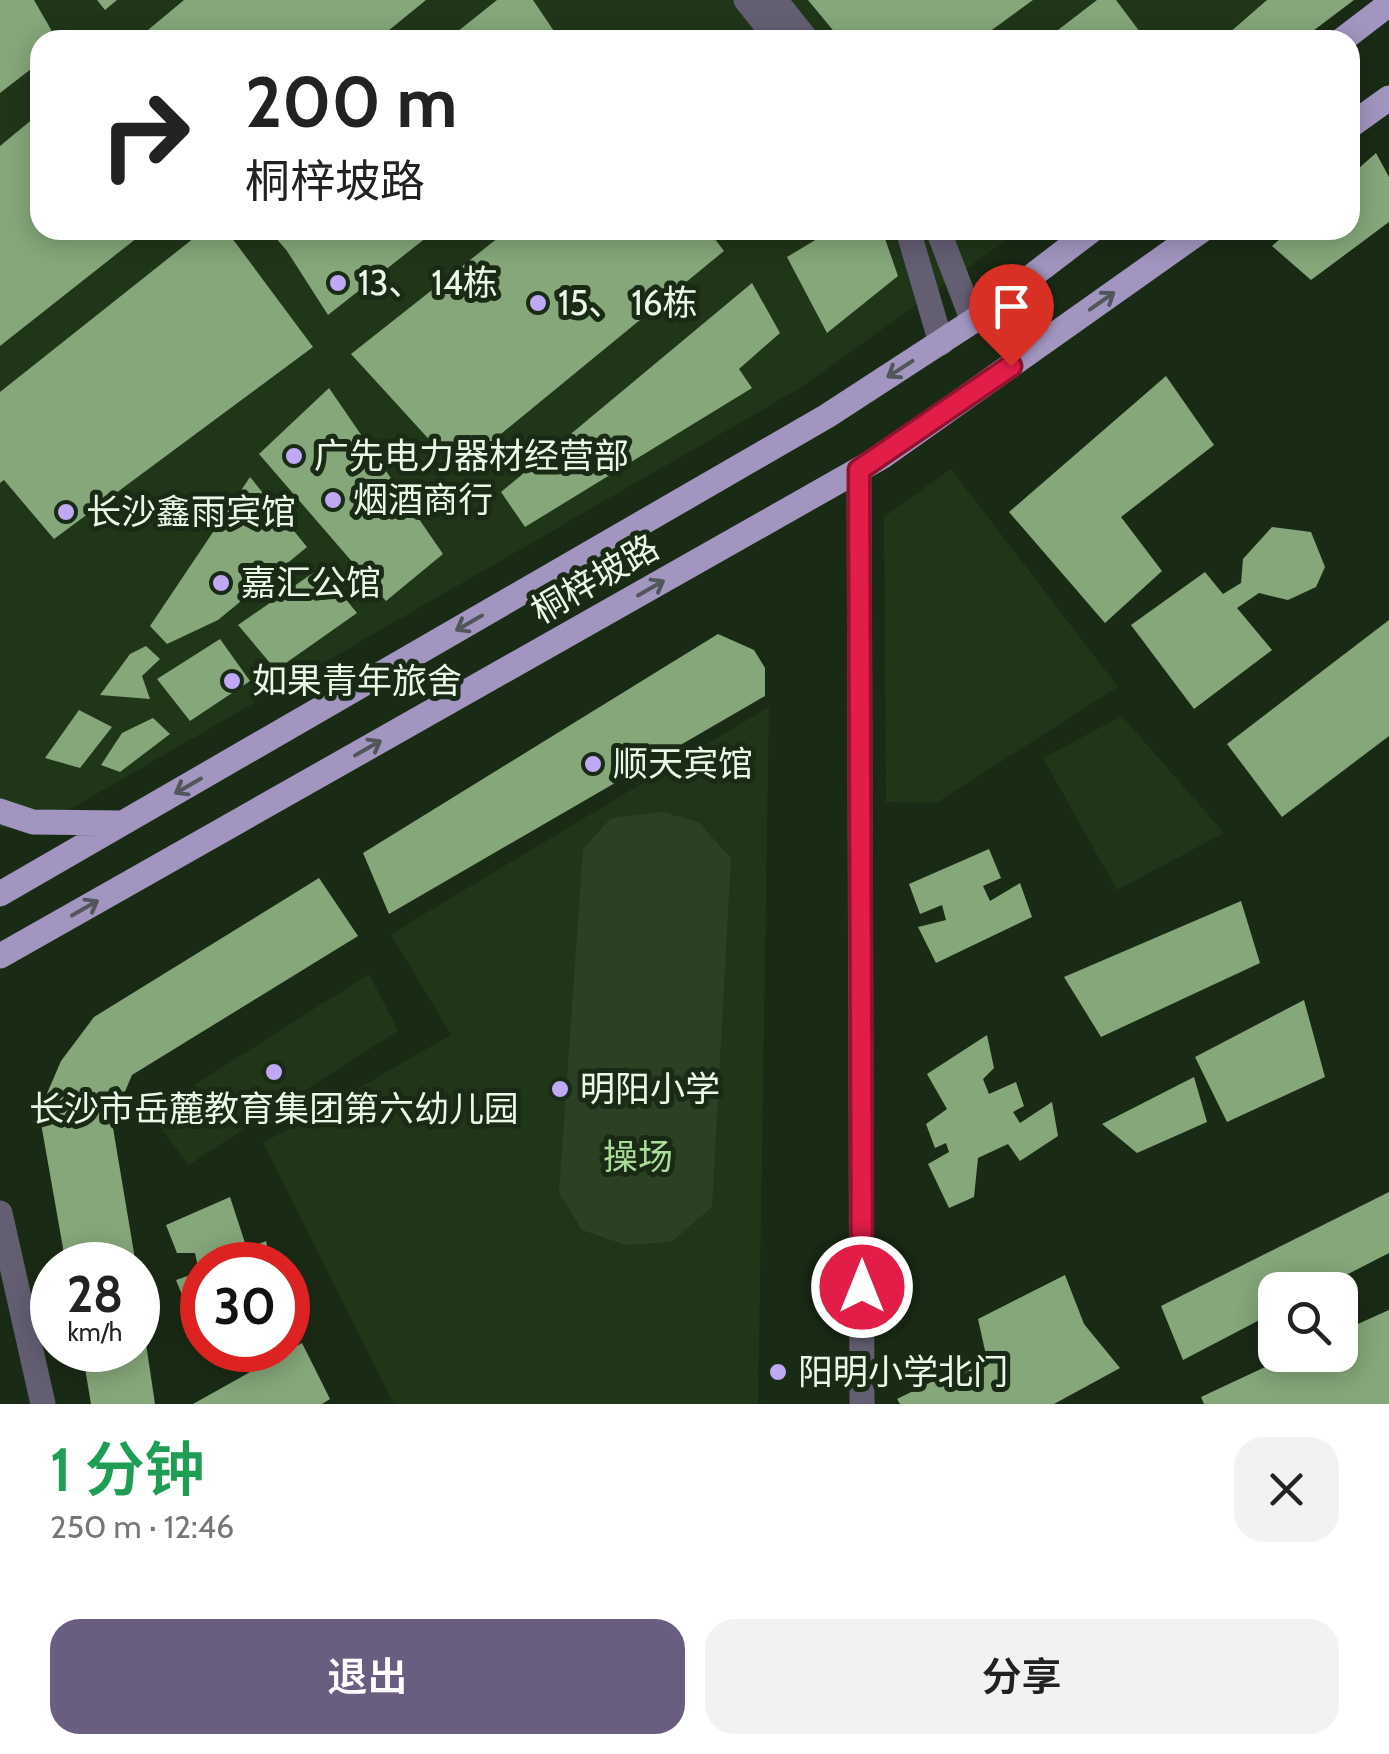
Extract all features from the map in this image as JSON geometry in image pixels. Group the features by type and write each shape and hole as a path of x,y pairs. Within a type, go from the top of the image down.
{"main road":[{"path":"1355,30 1389,4"},
{"path":"1360,119 1389,98"},
{"name":"桐梓坡路","path":"0,894 827,416 973,320 1079,240"},
{"name":"桐梓坡路","path":"0,956 859,470 1188,240"},
{"path":"0,812 33,822 126,822"}],"street":[{"path":"746,0 770,30"},
{"path":"775,0 799,30"},
{"path":"911,240 940,343"},
{"path":"942,240 973,320"},
{"path":"859,470 862,1404"},
{"path":"0,1213 43,1404"}],"shaded area":[{"path":"0,0 1341,0 1299,30 30,30 30,240 1006,240 800,388 39,827 0,828"},
{"path":"951,469 1118,687 936,803 886,802 884,517"},
{"name":"明阳小学","path":"769,707 758,1404 394,1404 263,1143 451,1035 391,934"},
{"path":"1122,716 1224,833 1117,890 1043,758"},
{"name":"长沙市岳麓教育集团第六幼儿园","path":"369,974 398,1031 188,1165 150,1113"}],"green space":[{"name":"操场","path":"662,812 698,822 731,858 712,1207 671,1242 626,1245 582,1230 559,1193 583,849 611,818"}],"building":[{"path":"0,0 34,0 51,30 30,30 30,70 0,93"},
{"path":"97,0 117,0 105,10"},
{"path":"184,0 426,0 389,30 148,30"},
{"path":"497,0 533,0 553,30 460,30"},
{"path":"808,0 1033,0 992,30 833,30"},
{"path":"1097,0 1116,0 1138,30 1058,30"},
{"path":"1267,0 1354,0 1314,30 1232,30"},
{"path":"30,121 30,240 134,240 0,346 0,146"},
{"path":"1376,153 1389,177 1389,222 1311,280 1272,246 1279,240 1360,240 1360,167"},
{"path":"191,240 233,240 313,347 54,539 4,480 0,483 0,392"},
{"name":"13、 14栋","path":"278,240 423,240 328,315"},
{"name":"15、 16栋","path":"495,240 716,240 724,251 457,470 351,354"},
{"path":"815,240 885,240 898,276 827,333 787,257"},
{"path":"752,283 780,333 739,369 752,388 525,527 501,492"},
{"path":"1166,376 1214,445 1121,517 1162,571 1105,623 1009,512"},
{"path":"329,388 443,554 386,601 259,454"},
{"name":"嘉汇公馆","path":"250,477 307,547 218,620 167,644 150,626"},
{"path":"1272,527 1311,532 1325,567 1316,587 1288,600 1259,593 1237,608 1272,650 1194,709 1131,625 1205,572 1223,594 1241,583 1243,559"},
{"path":"320,568 357,613 276,670 238,625"},
{"path":"1389,620 1389,736 1282,817 1227,744"},
{"path":"718,634 754,650 765,668 765,696 389,914 363,853"},
{"path":"220,639 250,681 190,721 157,679"},
{"path":"146,646 160,659 142,676 150,699 100,695 130,654"},
{"path":"79,710 112,727 80,768 45,758"},
{"path":"153,718 170,734 120,772 101,765 122,733"},
{"path":"989,849 1001,878 983,886 990,901 1020,883 1032,917 936,963 918,927 946,920 942,905 920,914 909,884"},
{"path":"319,878 358,936 132,1075 112,1122 132,1242 62,1242 39,1112 61,1061 94,1017"},
{"path":"1241,901 1260,963 1101,1037 1064,977"},
{"path":"1304,1000 1325,1077 1227,1122 1195,1057"},
{"path":"987,1035 994,1068 983,1079 989,1094 1016,1082 1024,1106 1013,1112 1020,1123 1052,1102 1058,1136 1020,1161 1008,1144 978,1158 974,1197 949,1208 928,1164 949,1152 946,1143 935,1148 926,1124 947,1109 927,1074"},
{"path":"1194,1077 1207,1122 1137,1153 1102,1124"},
{"path":"1389,1192 1389,1253 1352,1272 1258,1272 1258,1321 1183,1360 1161,1306"},
{"path":"230,1197 245,1242 180,1242 177,1253 166,1225"},
{"path":"1065,1275 1084,1324 1120,1368 1054,1404 900,1404 897,1399 986,1355 978,1319"},
{"path":"1389,1310 1389,1404 1204,1404 1201,1397 1258,1370 1358,1372 1358,1324"},
{"path":"310,1359 330,1399 322,1404 193,1404 250,1372 310,1372"},
{"path":"86,1372 150,1372 155,1404 91,1404"}],"place":[{"name":"13、 14栋","path":"338,283"},
{"name":"15、 16栋","path":"538,303"},
{"name":"广先电力器材经营部","path":"294,456"},
{"name":"烟酒商行","path":"333,500"},
{"name":"长沙鑫雨宾馆","path":"66,512"},
{"name":"嘉汇公馆","path":"221,583"},
{"name":"如果青年旅舍","path":"232,681"},
{"name":"顺天宾馆","path":"593,764"},
{"name":"长沙市岳麓教育集团第六幼儿园","path":"274,1072"},
{"name":"明阳小学","path":"560,1089"},
{"name":"阳明小学北门","path":"778,1372"}],"route":[{"path":"862,1287 859,470 1011,366"}]}
